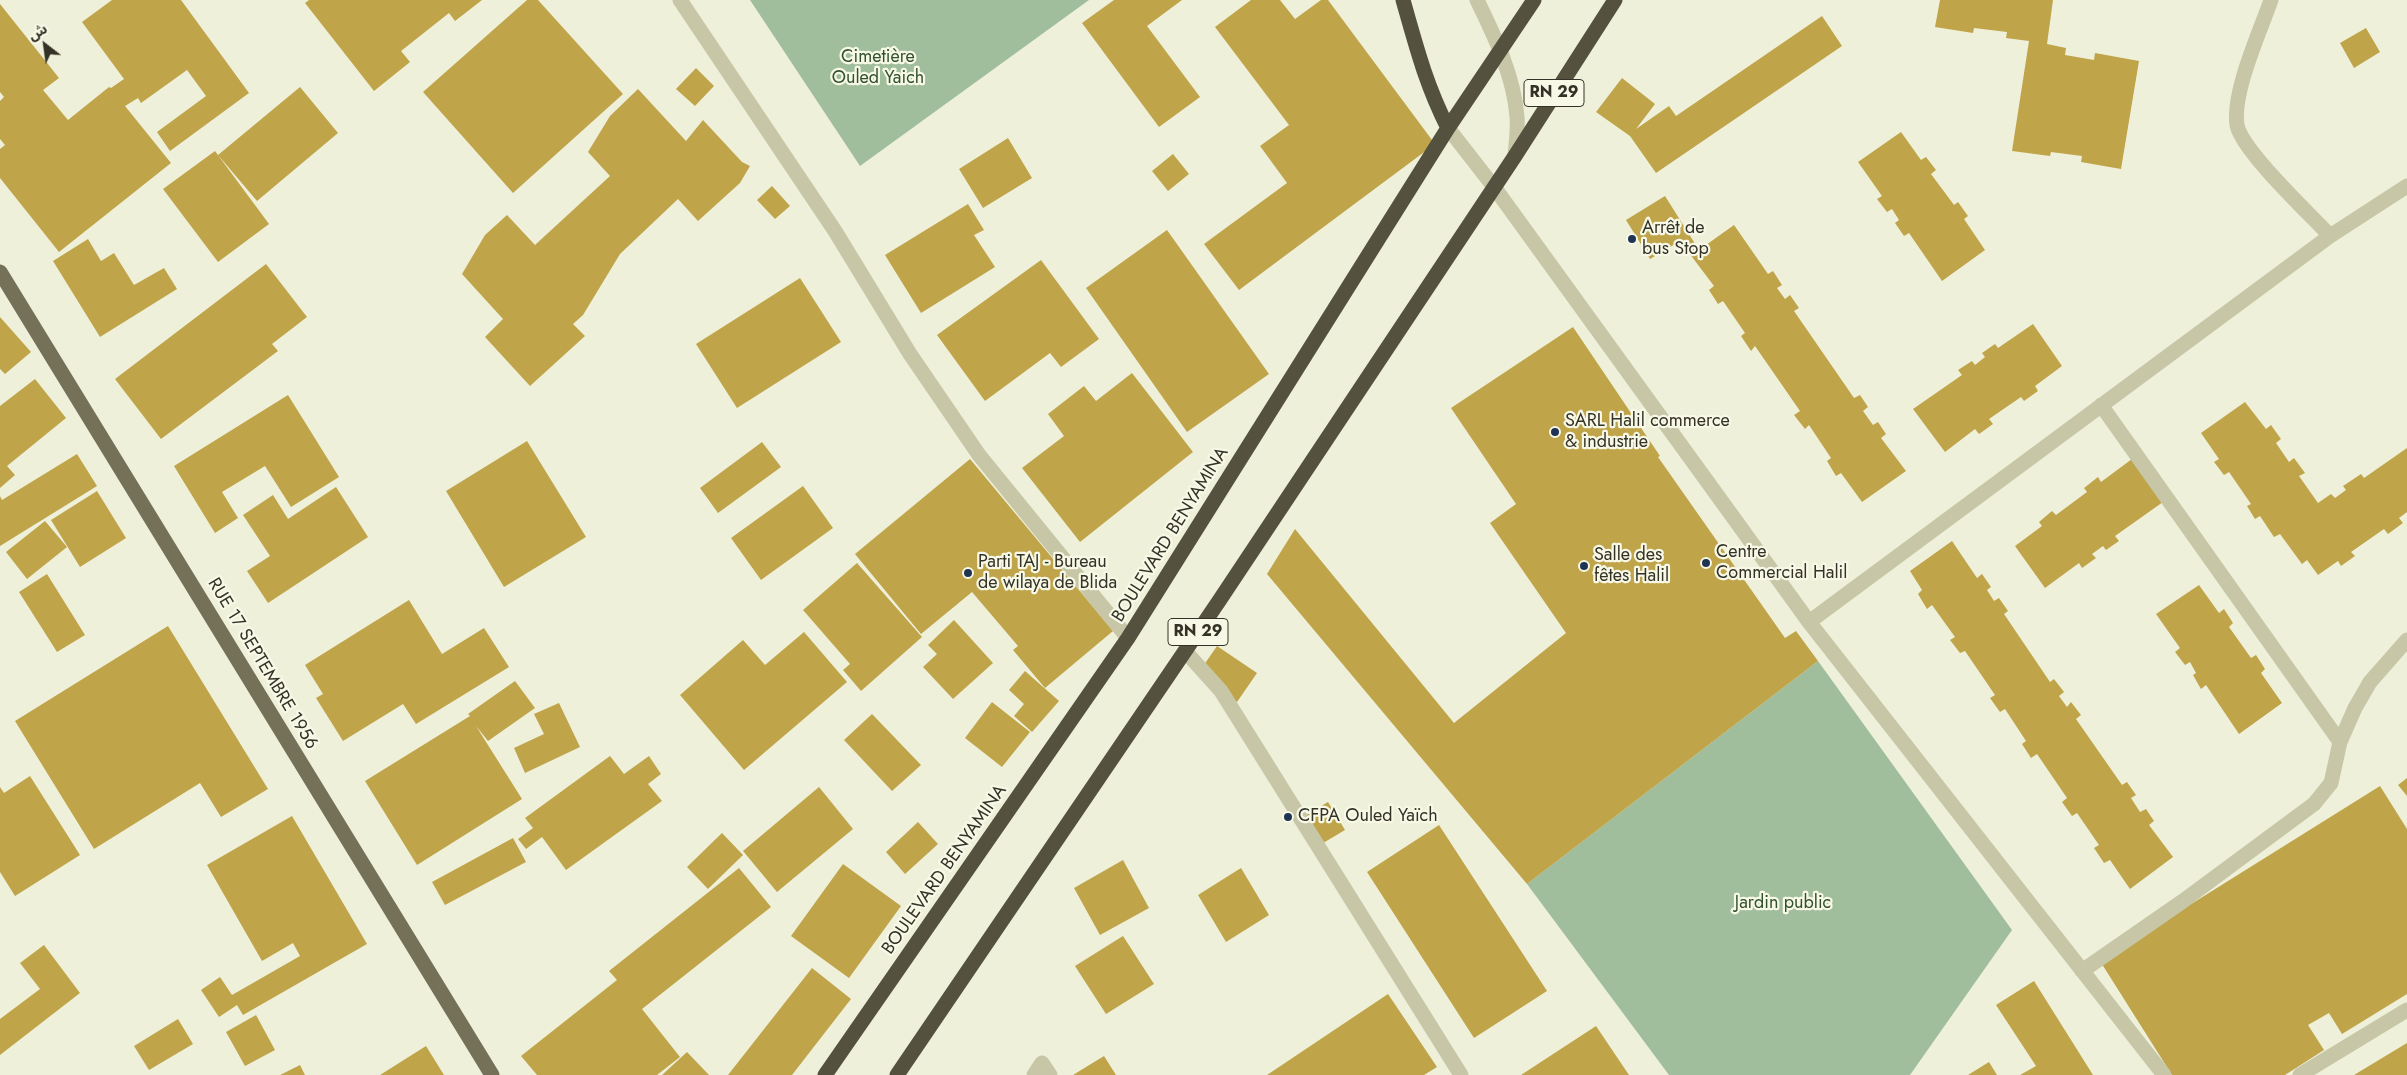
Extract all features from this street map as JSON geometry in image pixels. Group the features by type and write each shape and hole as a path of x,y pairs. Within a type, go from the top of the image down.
{"highway":[{"path":"1403,0 1419,60 1431,95 1448,128"},
{"name":"RN 29","path":"1448,128 1534,0"},
{"name":"RN 29","path":"897,1075 1185,650 1515,156 1615,0"},
{"name":"BOULEVARD BENYAMINA","path":"825,1075 1128,638 1448,128"}],"main road":[{"name":"RUE 17 SEPTEMBRE 1956","path":"0,272 492,1075"}],"street":[{"path":"680,0 835,231 910,354 979,455 1128,638"},
{"path":"1478,0 1500,49 1515,96 1517,119 1515,156"},
{"path":"2271,0 2239,91 2238,126 2252,154 2330,236"},
{"path":"1448,128 1494,187 1809,622 2164,1075"},
{"path":"1809,622 2330,236 2407,186"},
{"path":"2102,405 2340,742"},
{"path":"2082,971 2184,901 2314,804 2331,783 2340,742 2355,708 2370,682 2407,640"},
{"path":"1185,650 1221,691 1461,1075"},
{"path":"2300,1075 2407,1010"},
{"path":"1034,1075 1042,1063 1050,1075"}],"green space":[{"name":"Cimetière Ouled Yaich","path":"750,0 1089,0 860,166"},
{"name":"Jardin public","path":"1818,661 2012,930 1910,1075 1669,1075 1527,884"}],"building":[{"path":"112,0 181,0 249,93 170,151 157,132 206,96 187,70 141,103 138,98 125,106 171,163 59,252 0,178 0,149 5,145 0,139 0,101 4,97 0,92 0,4 59,78 43,90 68,120 109,87 111,88 124,79 82,22"},
{"path":"309,0 482,0 455,21 449,13 401,51 410,62 374,91 305,3"},
{"path":"527,0 538,0 623,94 513,193 423,92"},
{"path":"1114,0 1182,0 1147,26 1200,97 1159,127 1082,23"},
{"path":"1251,0 1280,0 1295,19 1321,0 1328,0 1435,144 1239,290 1204,244 1287,183 1260,146 1289,125 1215,27"},
{"path":"1940,0 2053,0 2047,44 2066,48 2065,55 2094,60 2095,53 2139,61 2121,169 2081,162 2082,156 2051,152 2050,156 2012,151 2029,41 2006,38 2007,32 1974,28 1973,33 1935,27"},
{"path":"1822,16 1842,46 1656,173 1630,136 1596,112 1622,78 1655,104 1636,129 1669,106 1676,116"},
{"path":"2366,28 2380,52 2354,68 2340,43"},
{"path":"696,68 714,86 695,106 676,89"},
{"path":"300,87 338,133 257,201 218,155"},
{"path":"638,89 686,141 703,120 742,162 750,166 740,183 698,221 678,199 620,254 583,315 573,324 585,336 530,386 485,337 503,319 462,274 485,235 507,215 535,245 610,176 588,152 610,116"},
{"path":"1901,132 1921,160 1926,157 1936,170 1931,174 1954,205 1958,202 1968,216 1964,219 1985,250 1942,281 1909,233 1904,236 1895,223 1899,220 1892,209 1887,212 1877,199 1882,196 1858,162"},
{"path":"1008,138 1032,178 983,208 959,169"},
{"path":"215,151 269,224 218,262 163,189"},
{"path":"1173,154 1189,174 1168,191 1152,171"},
{"path":"772,186 790,206 775,219 757,200"},
{"path":"1665,196 1699,250 1734,225 1768,274 1773,271 1782,285 1777,288 1785,299 1790,295 1799,308 1794,311 1854,398 1860,395 1868,407 1863,411 1873,425 1878,422 1886,434 1881,438 1906,471 1862,502 1841,473 1836,476 1827,461 1831,458 1809,425 1805,429 1794,415 1800,411 1755,346 1751,351 1741,336 1745,333 1723,301 1718,304 1709,290 1714,286 1680,241 1650,259 1626,220"},
{"path":"968,204 984,230 974,235 995,267 921,313 885,255"},
{"path":"1167,230 1269,374 1187,432 1086,288"},
{"path":"88,239 101,261 114,253 134,285 164,268 177,289 100,337 53,261"},
{"path":"1041,260 1099,339 1061,367 1050,353 985,401 937,335"},
{"path":"266,264 307,317 272,344 278,351 161,439 115,379"},
{"path":"800,278 841,342 737,408 696,344"},
{"path":"0,317 31,352 5,374 0,369"},
{"path":"2033,324 2062,366 2035,386 2038,391 2024,401 2021,397 1989,419 1993,424 1979,434 1975,429 1945,452 1913,409 1962,375 1958,370 1972,361 1975,365 1985,357 1982,353 1995,344 1998,348"},
{"path":"1573,327 1660,456 1658,457 1785,638 1796,631 1818,661 1527,884 1267,574 1295,529 1454,723 1566,633 1490,523 1516,504 1451,408"},
{"path":"1132,373 1193,452 1080,542 1022,468 1064,436 1048,414 1084,386 1096,401"},
{"path":"35,379 66,418 7,466 15,475 0,488 0,406"},
{"path":"288,395 339,477 291,507 265,466 222,492 238,518 215,533 174,466"},
{"path":"2245,402 2266,429 2271,425 2281,439 2276,443 2289,462 2294,458 2305,473 2299,476 2318,503 2331,494 2335,498 2346,490 2343,486 2361,474 2364,478 2407,448 2407,512 2399,518 2403,523 2388,534 2384,529 2351,552 2355,556 2341,566 2338,561 2318,575 2307,560 2302,564 2280,534 2274,537 2260,516 2255,519 2247,506 2251,504 2229,472 2224,475 2214,462 2219,459 2201,433"},
{"path":"527,441 586,537 504,587 446,491"},
{"path":"762,442 781,467 718,513 700,488"},
{"path":"77,454 97,486 0,546 0,496 2,500"},
{"name":"Parti TAJ - Bureau de wilaya de Blida","path":"970,459 1113,631 1045,688 1013,650 1018,646 972,592 921,634 855,554"},
{"path":"2132,459 2163,502 2115,536 2119,541 2106,550 2103,546 2092,554 2096,558 2082,568 2079,563 2045,588 2015,546 2042,526 2039,522 2052,511 2056,515 2087,492 2084,488 2098,477 2101,482"},
{"path":"803,486 833,528 761,580 731,538"},
{"path":"336,487 368,537 268,603 247,571 270,556 243,515 273,495 288,519"},
{"path":"97,491 126,538 80,567 51,520"},
{"path":"45,521 67,547 27,579 6,552"},
{"path":"1952,541 1977,578 1982,574 1991,587 1987,590 1994,601 1999,598 2008,611 2004,614 2050,682 2054,679 2064,692 2059,696 2067,707 2071,702 2081,715 2076,719 2122,785 2127,782 2136,795 2131,798 2140,812 2146,809 2154,821 2149,825 2173,857 2130,889 2110,860 2104,863 2094,848 2099,845 2077,813 2072,816 2062,802 2067,798 2037,754 2031,758 2022,744 2026,741 2005,709 2000,712 1990,698 1995,695 1965,651 1960,653 1950,640 1955,637 1932,605 1927,609 1918,594 1922,590 1910,571"},
{"path":"857,563 922,637 861,691 843,670 850,664 803,610"},
{"path":"47,574 85,635 57,652 19,592"},
{"path":"2199,585 2219,613 2224,609 2233,623 2229,627 2251,658 2256,655 2265,669 2261,673 2282,703 2239,734 2206,685 2201,689 2193,675 2196,673 2190,662 2185,665 2175,652 2180,648 2156,614"},
{"path":"409,600 442,654 484,628 509,667 416,724 403,704 343,741 316,698 323,694 305,665"},
{"path":"954,620 993,663 953,699 923,667 937,654 928,645"},
{"path":"168,626 268,789 221,817 200,783 94,849 15,721"},
{"path":"804,632 847,682 744,770 680,695 743,640 765,665"},
{"path":"1217,646 1257,673 1237,702 1197,675"},
{"path":"1025,671 1059,701 1032,732 1014,716 1024,704 1009,690"},
{"path":"515,681 535,708 488,741 476,726 522,799 417,865 365,781 470,716 468,714"},
{"path":"992,702 1030,732 1002,767 965,738"},
{"path":"559,703 580,747 525,773 514,748 544,734 534,714"},
{"path":"872,714 921,765 892,791 844,740"},
{"path":"610,756 624,774 649,756 661,774 648,784 662,801 566,870 542,837 526,849 518,839 533,828 525,818"},
{"path":"30,776 80,855 15,896 0,872 0,787 4,793"},
{"path":"2407,778 2407,796 2398,785"},
{"path":"2380,786 2407,829 2407,994 2342,1034 2329,1013 2308,1025 2324,1050 2285,1075 2172,1075 2100,961"},
{"path":"819,787 853,829 777,892 743,851"},
{"path":"1328,802 1345,830 1313,849 1296,821"},
{"path":"292,816 367,944 243,1015 237,1005 219,1017 201,990 220,977 232,995 300,956 293,943 262,961 207,865"},
{"path":"918,822 938,844 905,874 886,852"},
{"path":"1439,825 1547,991 1474,1038 1367,872"},
{"path":"722,833 743,855 708,889 687,867"},
{"path":"513,838 526,862 445,905 432,882"},
{"path":"1123,860 1149,908 1100,935 1074,888"},
{"path":"843,864 901,906 849,978 791,936"},
{"path":"739,868 771,907 642,1009 680,1057 657,1075 537,1075 521,1056 617,980 609,971"},
{"path":"1241,868 1269,915 1226,942 1198,895"},
{"path":"1123,936 1154,984 1106,1014 1075,966"},
{"path":"44,945 80,993 0,1055 0,1019 40,989 20,963"},
{"path":"812,968 851,999 792,1075 728,1075"},
{"path":"2034,981 2093,1075 2020,1075 2036,1066 1996,1005"},
{"path":"1388,994 1437,1067 1424,1075 1267,1075"},
{"path":"256,1015 275,1050 245,1066 226,1032"},
{"path":"178,1019 193,1044 149,1070 134,1046"},
{"path":"1596,1026 1629,1075 1521,1075"},
{"path":"2407,1043 2407,1075 2354,1075"},
{"path":"426,1046 444,1075 380,1075"},
{"path":"687,1052 709,1075 662,1075"},
{"path":"1104,1056 1116,1075 1073,1075"},
{"path":"1989,1062 1997,1075 1968,1075"},
{"path":"300,1065 305,1075 280,1075"}],"place":[{"name":"Arrêt de bus Stop","path":"1632,239"},
{"name":"SARL Halil commerce & industrie","path":"1555,432"},
{"name":"Centre Commercial Halil","path":"1706,563"},
{"name":"Salle des fêtes Halil","path":"1584,566"},
{"name":"Parti TAJ - Bureau de wilaya de Blida","path":"968,573"},
{"name":"CFPA Ouled Yaïch","path":"1288,817"}]}
